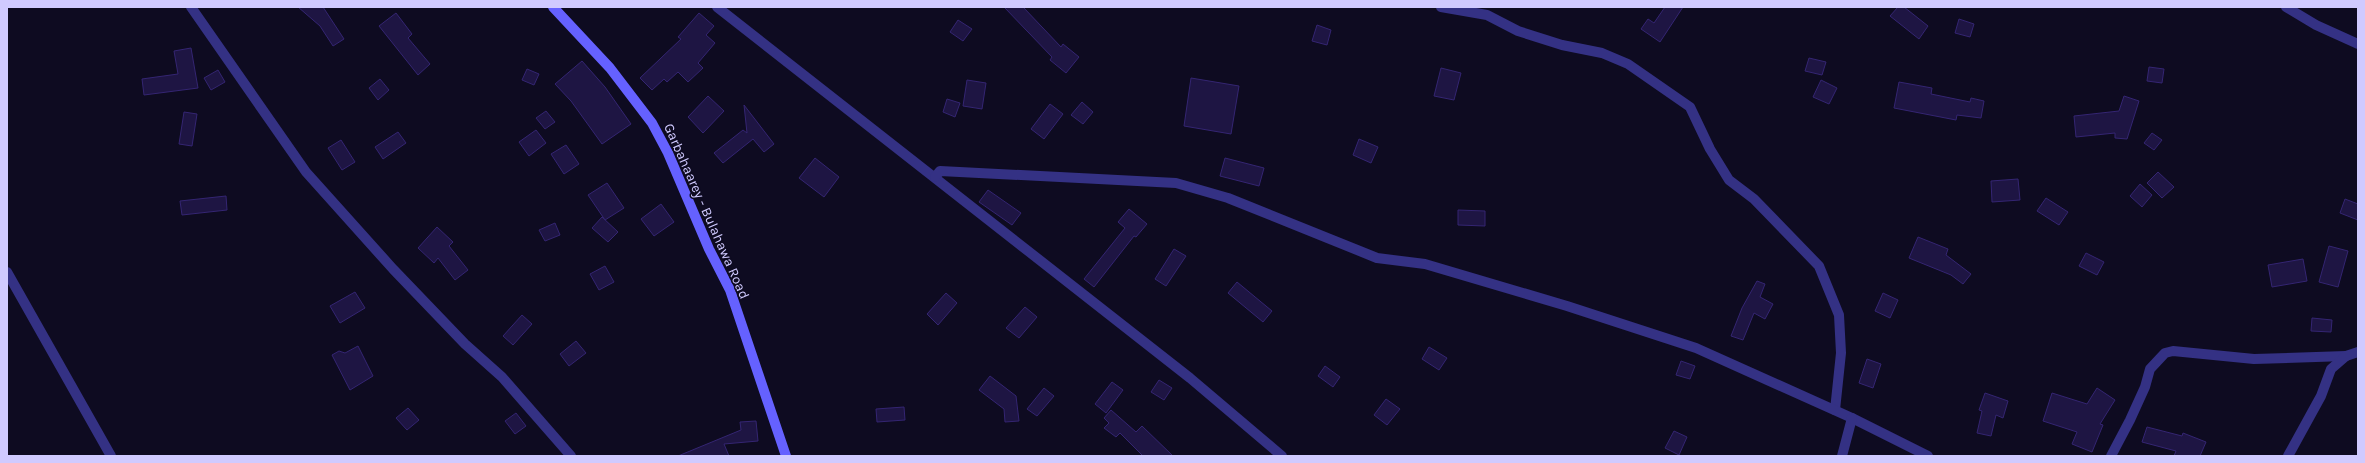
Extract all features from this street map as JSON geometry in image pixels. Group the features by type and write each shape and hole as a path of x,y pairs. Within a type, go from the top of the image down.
{"main road":[{"name":"Garbahaarey - Bulahawa Road","path":"553,7 610,68 652,123 668,153 709,249 730,290 786,456"}],"street":[{"path":"191,7 306,172 393,269 465,344 502,376 571,456"},
{"path":"718,7 1190,378 1282,456"},
{"path":"1441,7 1487,15 1525,33 1562,45 1602,53 1628,64 1690,107 1710,150 1729,180 1754,199 1819,266 1839,315 1841,353 1835,410"},
{"path":"2286,7 2316,25 2358,44"},
{"path":"935,177 940,171 1176,183 1228,198 1377,258 1425,264 1567,306 1696,348 1835,410 1928,456"},
{"path":"7,272 111,456"},
{"path":"2111,456 2145,387 2150,369 2165,353 2173,352 2254,359 2346,356 2358,352"},
{"path":"2288,456 2320,396 2332,369 2346,356"},
{"path":"1842,456 1852,418"}],"building":[{"path":"298,7 323,7 344,39 333,46 320,26"},
{"path":"1004,7 1023,7 1061,47 1063,44 1079,57 1066,73 1050,60 1052,57"},
{"path":"1665,7 1683,7 1660,42 1641,29 1648,19 1654,23"},
{"path":"1898,7 1904,7 1928,26 1919,39 1890,16"},
{"path":"396,13 412,34 408,38 430,64 418,75 379,26"},
{"path":"699,13 714,26 706,35 715,43 698,63 703,68 688,82 678,72 667,82 664,79 652,90 640,78 681,39 678,37"},
{"path":"1959,19 1974,24 1970,37 1955,33"},
{"path":"958,20 972,29 963,41 950,32"},
{"path":"1317,25 1331,30 1327,45 1312,41"},
{"path":"191,48 198,88 144,95 142,79 178,74 174,51"},
{"path":"1809,58 1826,62 1822,75 1805,71"},
{"path":"582,61 605,87 631,124 602,144 571,101 555,84"},
{"path":"2149,67 2164,69 2162,83 2147,81"},
{"path":"1441,68 1461,73 1454,100 1434,96"},
{"path":"527,69 539,74 534,85 522,80"},
{"path":"218,70 225,82 211,90 204,78"},
{"path":"1191,78 1239,86 1231,134 1184,126"},
{"path":"380,79 389,90 378,100 369,88"},
{"path":"967,80 986,83 982,109 963,106"},
{"path":"1821,80 1837,88 1829,104 1813,97"},
{"path":"1899,82 1932,88 1931,94 1970,102 1971,98 1984,101 1981,118 1957,115 1956,120 1894,108"},
{"path":"708,96 724,111 703,133 688,117"},
{"path":"2124,96 2139,101 2127,139 2115,138 2115,133 2076,137 2074,116 2119,111"},
{"path":"947,99 960,103 955,117 943,112"},
{"path":"1082,102 1093,112 1083,124 1071,115"},
{"path":"1050,104 1063,114 1044,139 1031,129"},
{"path":"744,105 774,144 764,152 753,139 723,163 714,153 743,130 747,133"},
{"path":"546,111 555,122 545,129 536,118"},
{"path":"184,112 197,114 192,146 179,144"},
{"path":"536,130 546,143 529,156 519,142"},
{"path":"398,132 406,143 383,159 375,147"},
{"path":"2152,133 2162,140 2154,150 2144,143"},
{"path":"1359,139 1378,147 1371,163 1353,155"},
{"path":"341,140 355,162 342,170 328,148"},
{"path":"566,145 579,164 564,174 551,154"},
{"path":"815,158 839,177 824,197 799,178"},
{"path":"1225,158 1264,168 1259,186 1220,176"},
{"path":"2158,172 2174,187 2162,198 2147,183"},
{"path":"2018,179 2020,200 1992,202 1991,181"},
{"path":"607,183 624,208 605,220 588,195"},
{"path":"2140,184 2152,195 2142,207 2130,196"},
{"path":"988,190 1021,213 1012,225 979,202"},
{"path":"226,196 227,210 182,215 180,201"},
{"path":"2046,198 2068,212 2059,225 2037,211"},
{"path":"2345,199 2358,204 2358,220 2340,213"},
{"path":"661,204 674,222 654,236 641,219"},
{"path":"1129,209 1147,224 1136,237 1134,236 1094,287 1084,279 1125,228 1118,222"},
{"path":"1458,210 1485,211 1485,226 1458,225"},
{"path":"602,217 618,232 608,242 592,228"},
{"path":"555,223 560,235 545,241 539,230"},
{"path":"437,227 453,242 449,246 468,270 455,280 438,258 434,263 418,248"},
{"path":"1918,237 1948,249 1946,255 1971,274 1963,284 1951,275 1909,258"},
{"path":"2329,246 2348,251 2338,287 2319,282"},
{"path":"1174,249 1186,256 1166,286 1155,279"},
{"path":"2086,253 2104,262 2097,275 2079,266"},
{"path":"2303,259 2307,281 2272,287 2268,265"},
{"path":"605,266 614,282 599,290 590,274"},
{"path":"1757,281 1765,284 1760,297 1773,304 1765,319 1754,313 1743,340 1731,336 1742,308"},
{"path":"1237,282 1272,311 1263,322 1228,293"},
{"path":"355,292 365,308 340,323 330,306"},
{"path":"946,293 957,303 938,325 927,314"},
{"path":"1883,293 1898,300 1890,318 1875,311"},
{"path":"1025,307 1037,317 1019,338 1006,328"},
{"path":"522,315 532,324 513,345 503,336"},
{"path":"2312,318 2332,320 2331,332 2311,331"},
{"path":"576,341 586,353 569,366 560,354"},
{"path":"358,346 373,376 350,390 332,355 339,351 345,353"},
{"path":"1429,347 1447,358 1439,370 1422,359"},
{"path":"1867,359 1881,364 1873,388 1859,383"},
{"path":"1681,361 1695,366 1690,379 1676,375"},
{"path":"1325,366 1340,377 1333,387 1318,376"},
{"path":"990,376 1016,396 1019,421 1005,422 1004,409 979,390"},
{"path":"1159,380 1172,388 1164,400 1151,392"},
{"path":"1112,382 1123,390 1106,413 1095,404"},
{"path":"1044,388 1054,396 1037,416 1027,409"},
{"path":"2097,388 2115,400 2100,424 2103,425 2092,452 2072,444 2077,432 2043,421 2052,393 2087,404"},
{"path":"1985,393 2008,401 2003,418 1996,415 1991,436 1977,433 1982,411 1979,410"},
{"path":"1386,399 1400,409 1387,425 1374,415"},
{"path":"904,407 905,420 877,422 876,409"},
{"path":"408,408 419,420 407,430 396,418"},
{"path":"1111,410 1136,432 1142,426 1173,456 1143,456 1120,433 1116,437 1104,428 1109,423 1104,418"},
{"path":"516,413 526,426 515,434 505,421"},
{"path":"756,421 758,441 724,444 729,456 678,456 741,430 740,422"},
{"path":"2147,427 2182,436 2183,433 2206,442 2200,456 2174,456 2176,451 2142,442"},
{"path":"1674,431 1687,437 1679,455 1665,448"}]}
